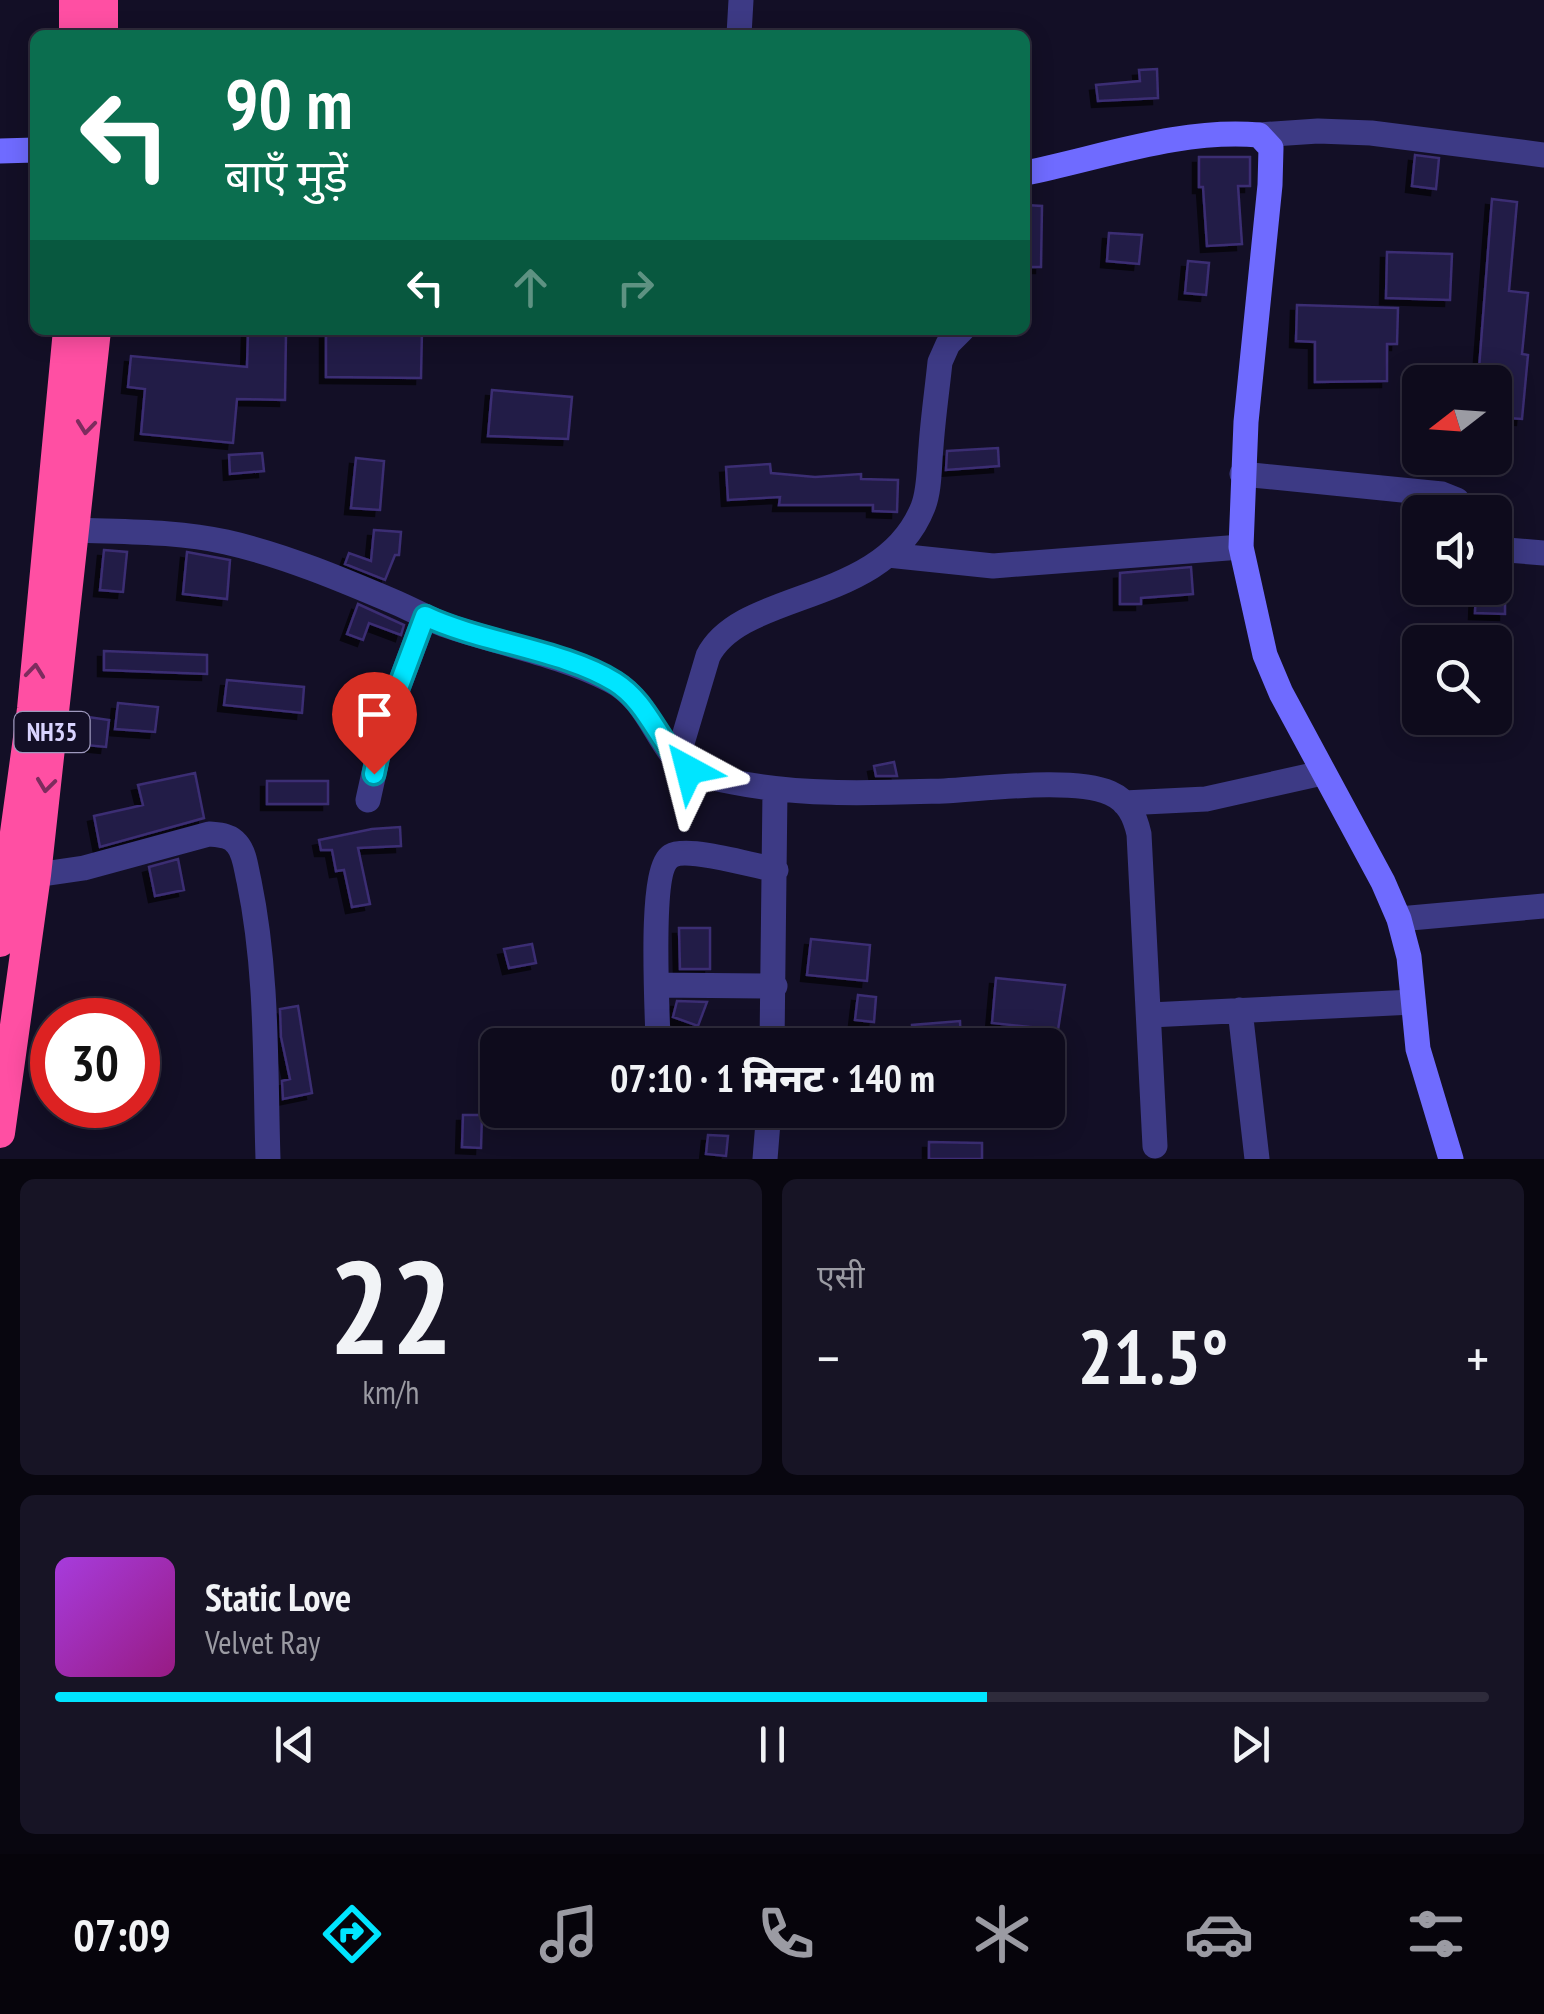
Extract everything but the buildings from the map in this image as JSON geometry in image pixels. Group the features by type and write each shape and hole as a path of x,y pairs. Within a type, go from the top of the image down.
{"highway":[{"path":"74,0 74,30"},
{"path":"102,0 103,30"},
{"name":"NH35","path":"0,942 32,709 68,335"},
{"name":"NH35","path":"0,1133 36,875 96,335"}],"street":[{"path":"738,30 740,0"},
{"path":"1030,171 1183,140 1318,131 1371,133 1544,154"},
{"path":"1259,136 1267,141 1272,160 1242,474 1241,547 1265,656 1399,919 1409,956 1418,1050 1451,1159"},
{"path":"0,151 30,150"},
{"path":"677,760 716,641 755,618 839,586 888,554 911,530 924,506 940,362 957,335"},
{"path":"1242,474 1444,495"},
{"path":"76,530 228,542 342,581 425,616 586,669 615,682 646,711 677,760 706,776 775,790 842,794 1031,786 1110,793 1134,815 1140,834 1155,1146"},
{"path":"888,554 994,566 1241,547"},
{"path":"1512,551 1544,554"},
{"path":"368,800 385,723 425,616"},
{"path":"1124,803 1206,799 1322,773"},
{"path":"773,1028 775,790"},
{"path":"36,875 84,868 209,834 224,835 237,843 254,905 264,989 268,1159"},
{"path":"658,1028 661,867 670,856 701,853 776,870"},
{"path":"1399,919 1544,906"},
{"path":"657,985 775,986"},
{"path":"1150,1015 1413,1002"},
{"path":"1240,1010 1257,1159"},
{"path":"765,1159 768,1128"}],"route":[{"path":"374,774 385,723 425,616 615,682 646,711 677,760 689,770"}]}
